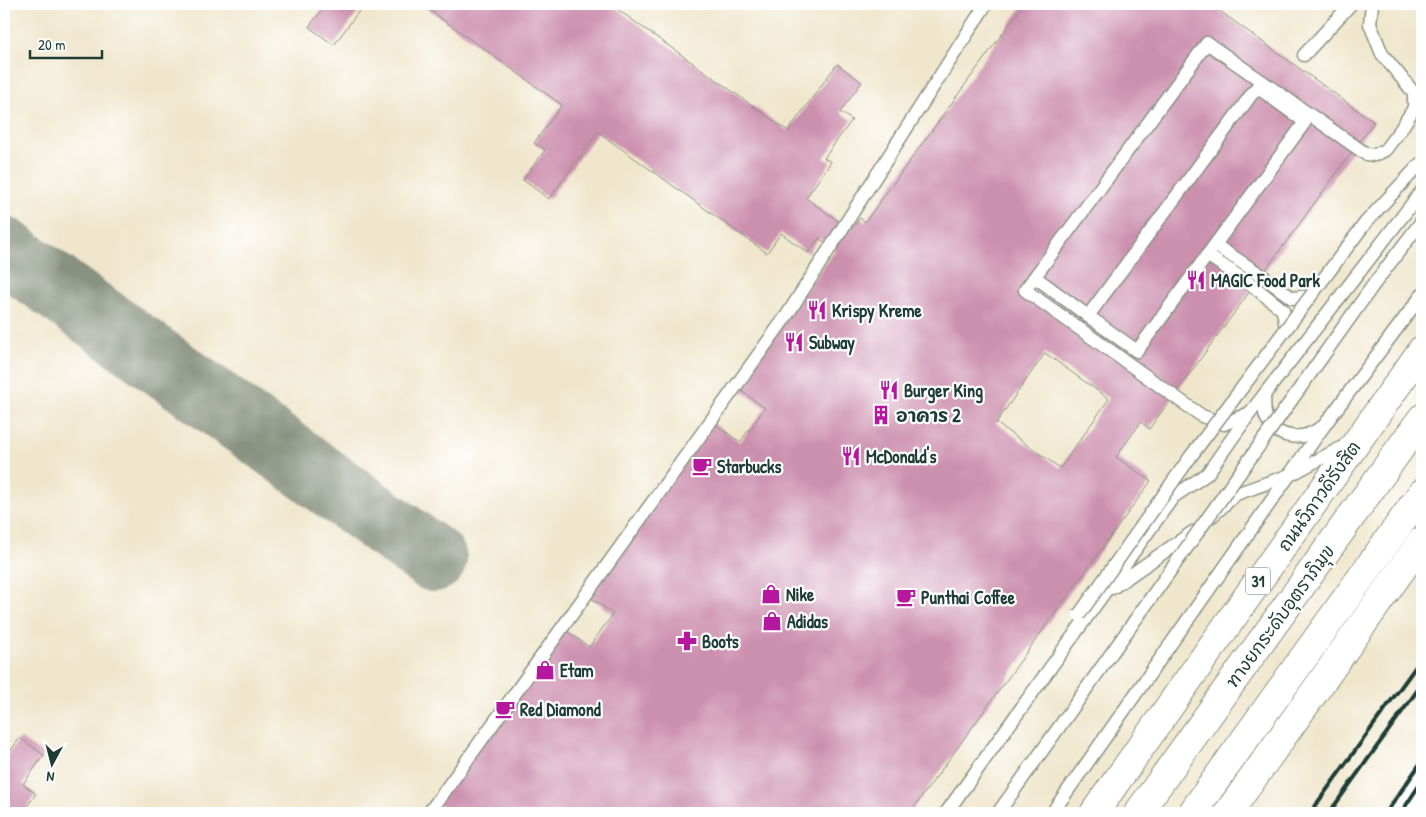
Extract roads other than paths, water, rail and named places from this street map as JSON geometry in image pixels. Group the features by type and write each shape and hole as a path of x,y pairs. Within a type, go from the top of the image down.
{"main road":[{"name":"ถนนวิภาวดีรังสิต","path":"1094,813 1422,350"},
{"name":"ทางยกระดับอุตราภิมุข","path":"1138,813 1422,418"},
{"path":"1192,813 1422,493"},
{"path":"1228,813 1422,541"},
{"path":"1401,813 1422,784"}],"lane":[{"path":"429,813 787,315 986,4"},
{"path":"1304,55 1351,4"},
{"path":"1250,413 1224,424 1202,416 1025,290 1207,43 1366,154 1376,155 1385,150 1414,108 1414,92 1382,54 1370,24 1372,4"},
{"path":"1035,277 1136,351 1211,250 1305,122 1204,48"},
{"path":"1088,316 1256,87"},
{"path":"938,813 1191,456 1366,222 1422,162"},
{"path":"946,813 1173,497 1207,474 1250,413 1422,191"},
{"path":"998,813 1374,284 1422,221"},
{"path":"1211,250 1256,280 1292,298 1310,296"},
{"path":"1256,280 1283,310 1286,329"},
{"path":"1052,813 1326,423 1422,295"},
{"path":"1264,396 1265,417 1271,426 1281,433 1296,437 1311,434 1326,423"},
{"path":"1104,594 1194,532 1236,494 1290,475 1359,439"},
{"path":"993,813 1194,532"}],"railway":[{"path":"1310,813 1422,658"},
{"path":"1329,813 1422,684"},
{"path":"1386,813 1422,761"},
{"path":"1401,813 1422,781"}],"place":[{"name":"MAGIC Food Park","path":"1196,280"},
{"name":"Krispy Kreme","path":"817,310"},
{"name":"Subway","path":"794,342"},
{"name":"Burger King","path":"889,390"},
{"name":"อาคาร 2","path":"881,415"},
{"name":"McDonald's","path":"851,456"},
{"name":"Starbucks","path":"702,466"},
{"name":"Nike","path":"771,594"},
{"name":"Punthai Coffee","path":"906,597"},
{"name":"Adidas","path":"772,621"},
{"name":"Boots","path":"687,641"},
{"name":"Etam","path":"545,670"},
{"name":"Red Diamond","path":"505,709"}]}
